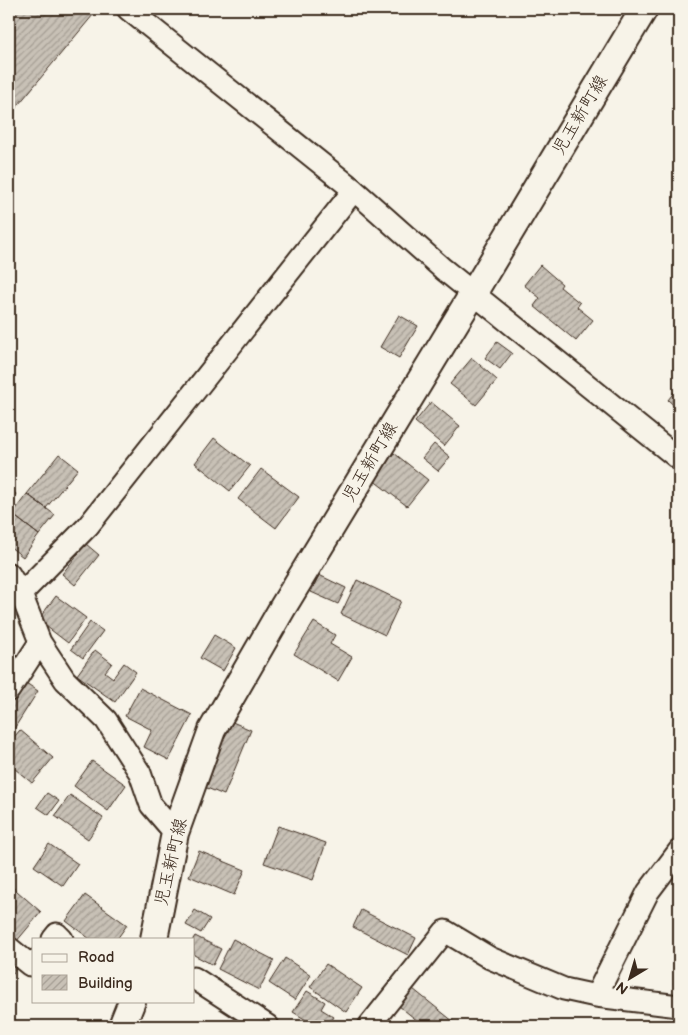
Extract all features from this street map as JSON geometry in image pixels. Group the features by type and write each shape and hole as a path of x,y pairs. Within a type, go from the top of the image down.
{"main road":[{"name":"児玉新町線","path":"154,938 175,833 212,730 292,590 644,9"},
{"path":"122,1026 132,1002"}],"street":[{"path":"128,9 354,190 443,268 679,459"},
{"path":"21,594 88,526 354,190"},
{"path":"9,574 21,594 40,642 65,680 106,720 140,773 151,805 175,833"},
{"path":"9,690 40,642"},
{"path":"596,996 648,892 679,851"},
{"path":"369,1026 445,931 490,958 564,989 596,996 679,1006"},
{"path":"9,948 30,965 32,963"},
{"path":"195,979 268,1026"}],"building":[{"path":"9,9 98,9 9,116"},
{"path":"540,265 562,284 560,287 580,303 577,307 593,320 576,341 534,306 540,298 524,285"},
{"path":"399,315 418,326 399,358 380,347"},
{"path":"497,342 512,353 500,369 485,358"},
{"path":"472,358 497,380 476,405 450,384"},
{"path":"679,386 679,410 668,400"},
{"path":"431,402 460,426 444,446 415,422"},
{"path":"214,438 250,466 230,491 195,463"},
{"path":"434,444 450,457 438,471 422,458"},
{"path":"394,453 428,480 407,506 373,480"},
{"path":"59,454 78,469 46,508 27,494"},
{"path":"261,469 299,497 276,528 238,499"},
{"path":"9,488 16,494 9,503"},
{"path":"27,494 55,515 39,535 12,514"},
{"path":"12,514 39,535 23,557 9,546 9,518"},
{"path":"86,544 99,555 75,585 62,574"},
{"path":"319,575 346,588 338,604 311,592"},
{"path":"357,580 401,601 385,635 341,614"},
{"path":"56,596 86,618 68,643 38,620"},
{"path":"90,622 103,631 83,658 71,649"},
{"path":"314,622 335,635 330,644 352,657 338,681 294,654"},
{"path":"214,635 236,648 223,671 200,658"},
{"path":"95,650 112,663 105,672 113,678 124,663 136,672 115,702 77,675"},
{"path":"23,681 38,691 10,735 9,703"},
{"path":"140,688 192,715 169,760 144,747 152,730 125,716"},
{"path":"230,721 251,730 224,795 202,786"},
{"path":"20,730 53,758 32,783 9,764 9,743"},
{"path":"92,761 126,785 108,811 74,786"},
{"path":"47,793 59,801 49,815 37,807"},
{"path":"70,795 103,818 88,839 55,816"},
{"path":"278,826 326,843 313,880 264,863"},
{"path":"49,844 78,864 63,886 34,866"},
{"path":"199,851 245,870 234,895 189,876"},
{"path":"9,884 41,912 16,942 9,935"},
{"path":"85,895 127,925 118,938 89,938 66,921"},
{"path":"195,910 210,919 201,933 186,925"},
{"path":"361,910 416,938 408,955 353,927"},
{"path":"195,936 221,949 213,965 195,956"},
{"path":"233,939 274,960 259,990 218,969"},
{"path":"285,958 311,975 295,1000 269,983"},
{"path":"679,960 679,985 674,984"},
{"path":"9,961 17,967 9,979"},
{"path":"326,964 362,988 346,1012 310,987"},
{"path":"413,989 459,1026 424,1026 399,1006"},
{"path":"307,991 325,1002 321,1009 334,1017 328,1026 316,1026 293,1012"},
{"path":"386,1018 398,1026 380,1026"}]}
